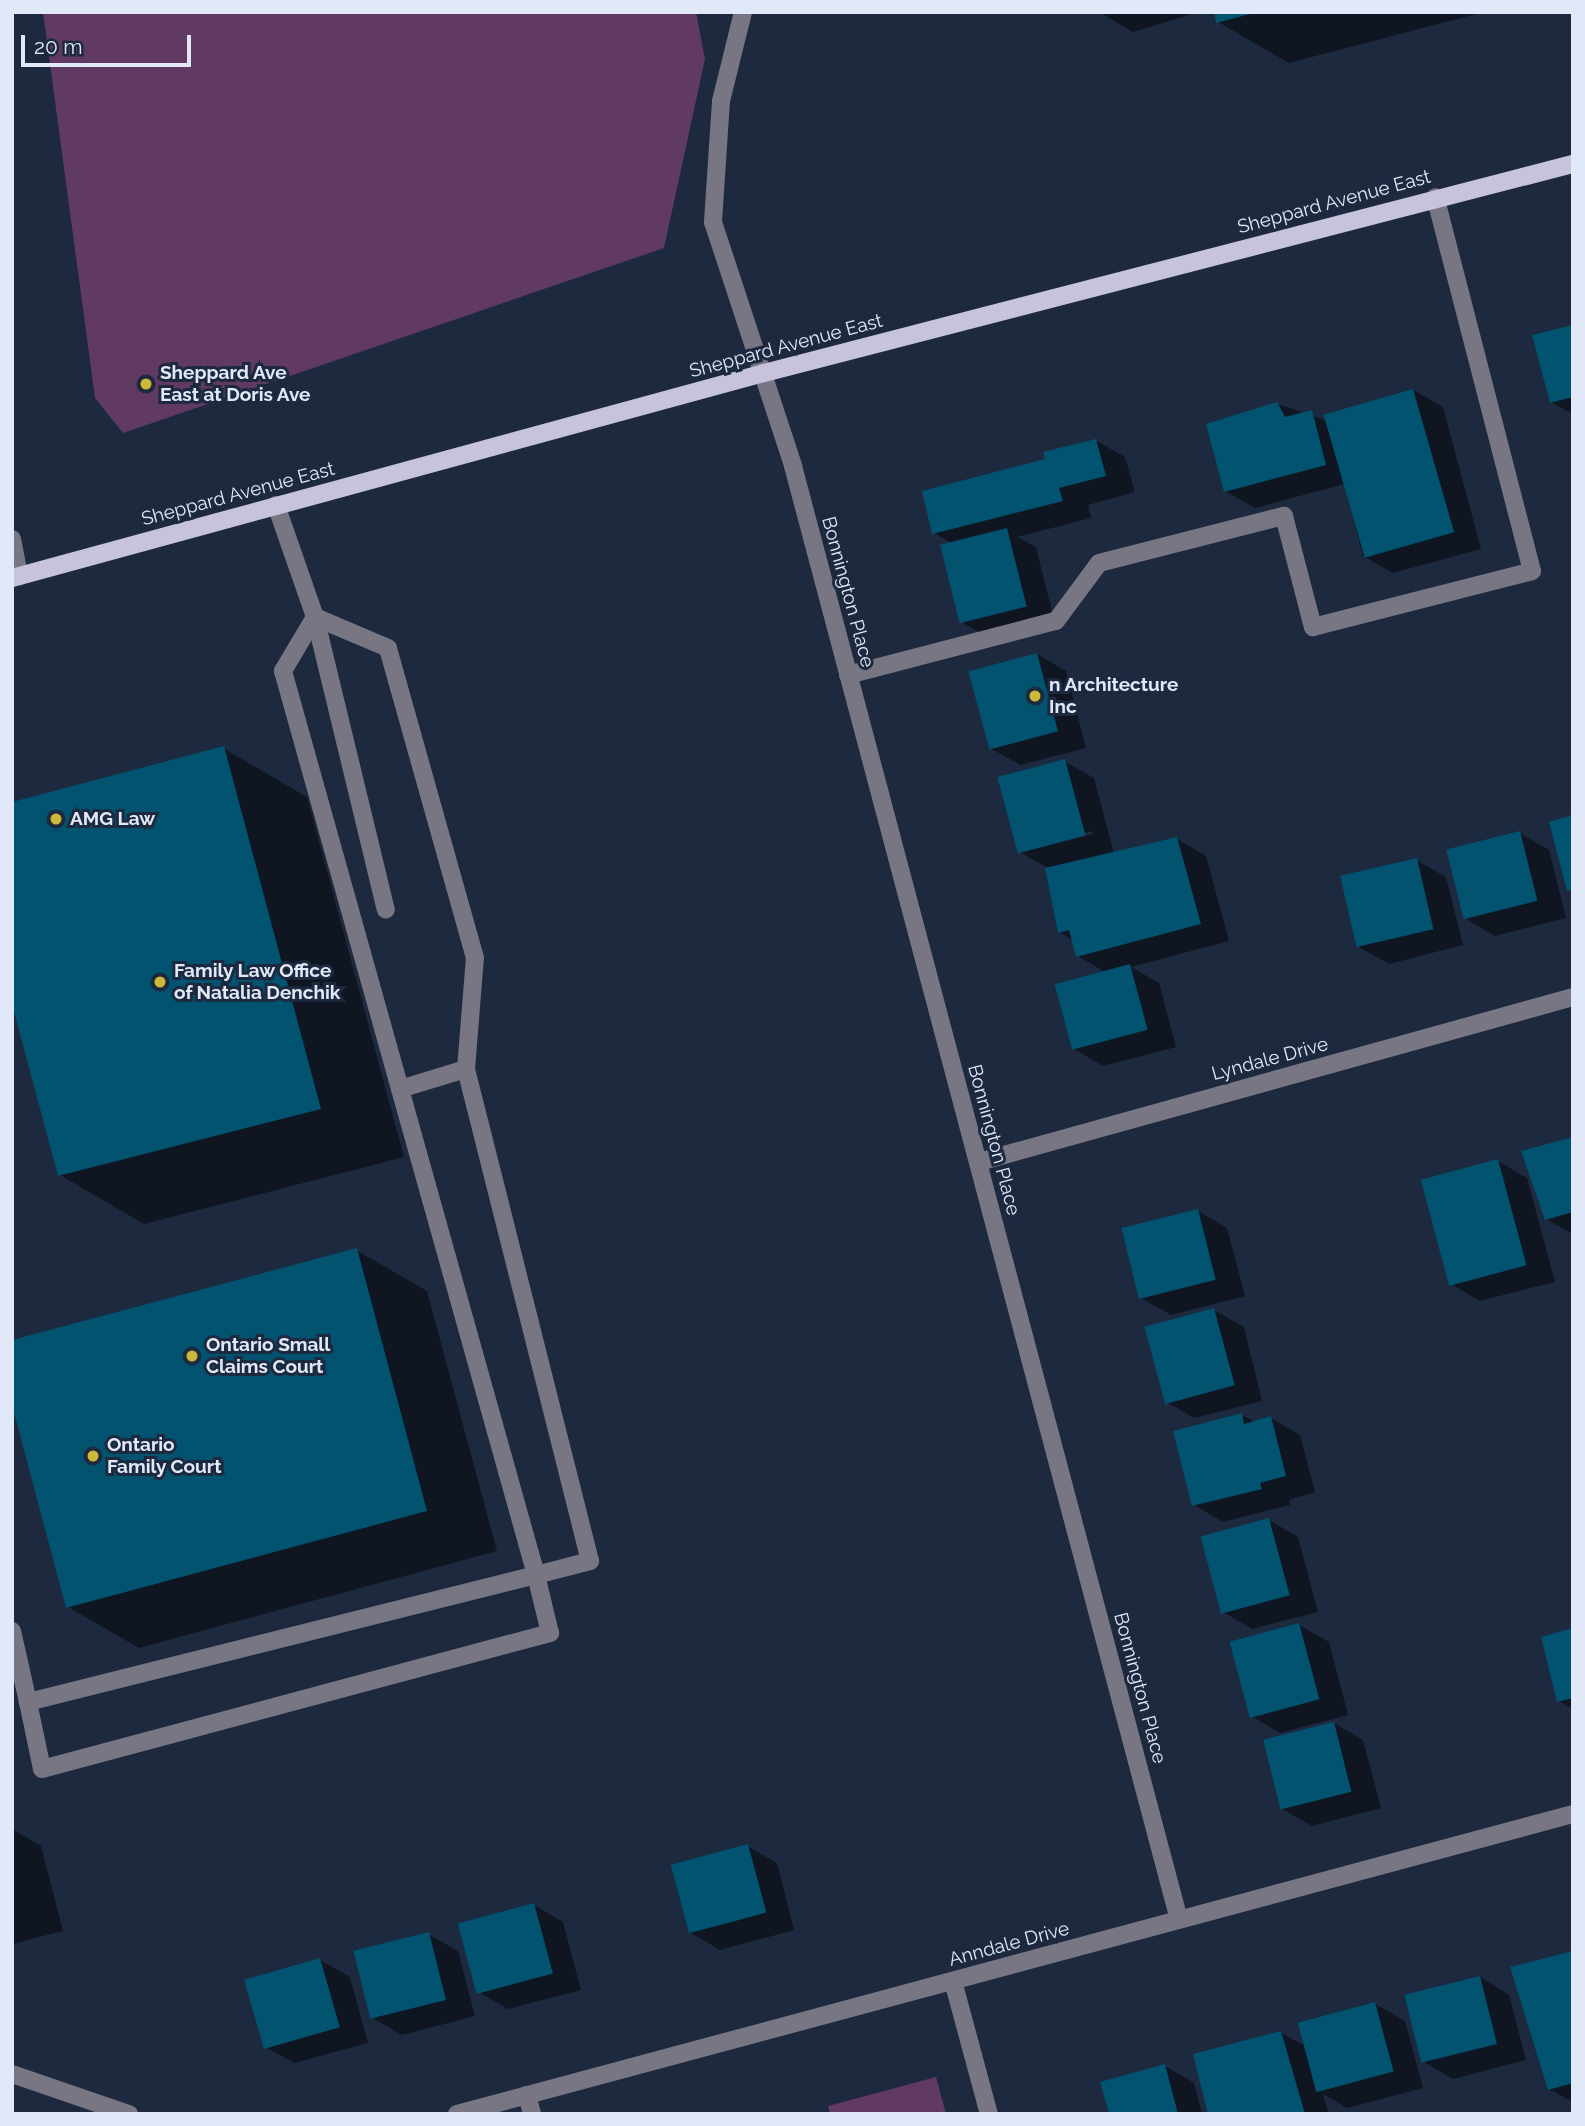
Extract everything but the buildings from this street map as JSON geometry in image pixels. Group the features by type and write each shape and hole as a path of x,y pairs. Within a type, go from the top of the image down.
{"main road":[{"name":"Sheppard Avenue East","path":"16,577 764,373 1435,197 1573,164"}],"street":[{"name":"Bonnington Place","path":"743,12 721,101 713,222 764,373 848,675 1179,1920"},
{"path":"848,675 1056,621 1099,563 1284,516 1313,626 1532,571 1435,197"},
{"path":"276,505 315,617 386,910"},
{"path":"12,539 16,577"},
{"path":"28,1702 590,1561 466,1069 475,958 388,648 315,617"},
{"path":"12,1631 42,1769 550,1633 284,671 315,617"},
{"name":"Lyndale Drive","path":"978,1161 1573,997"},
{"path":"400,1089 466,1069"},
{"name":"Anndale Drive","path":"457,2114 1573,1814"},
{"path":"953,1981 989,2114"},
{"path":"12,2074 129,2114"},
{"path":"527,2095 532,2114"}],"shaded area":[{"path":"43,12 696,12 705,59 664,248 123,433 95,398"},
{"path":"936,2077 946,2114 830,2114 828,2106"}],"place":[{"name":"Sheppard Ave East at Doris Ave","path":"146,384"},
{"name":"n Architecture Inc","path":"1035,696"},
{"name":"AMG Law","path":"56,819"},
{"name":"Family Law Office of Natalia Denchik","path":"160,982"},
{"name":"Ontario Small Claims Court","path":"192,1356"},
{"name":"Ontario Family Court","path":"93,1456"}]}
